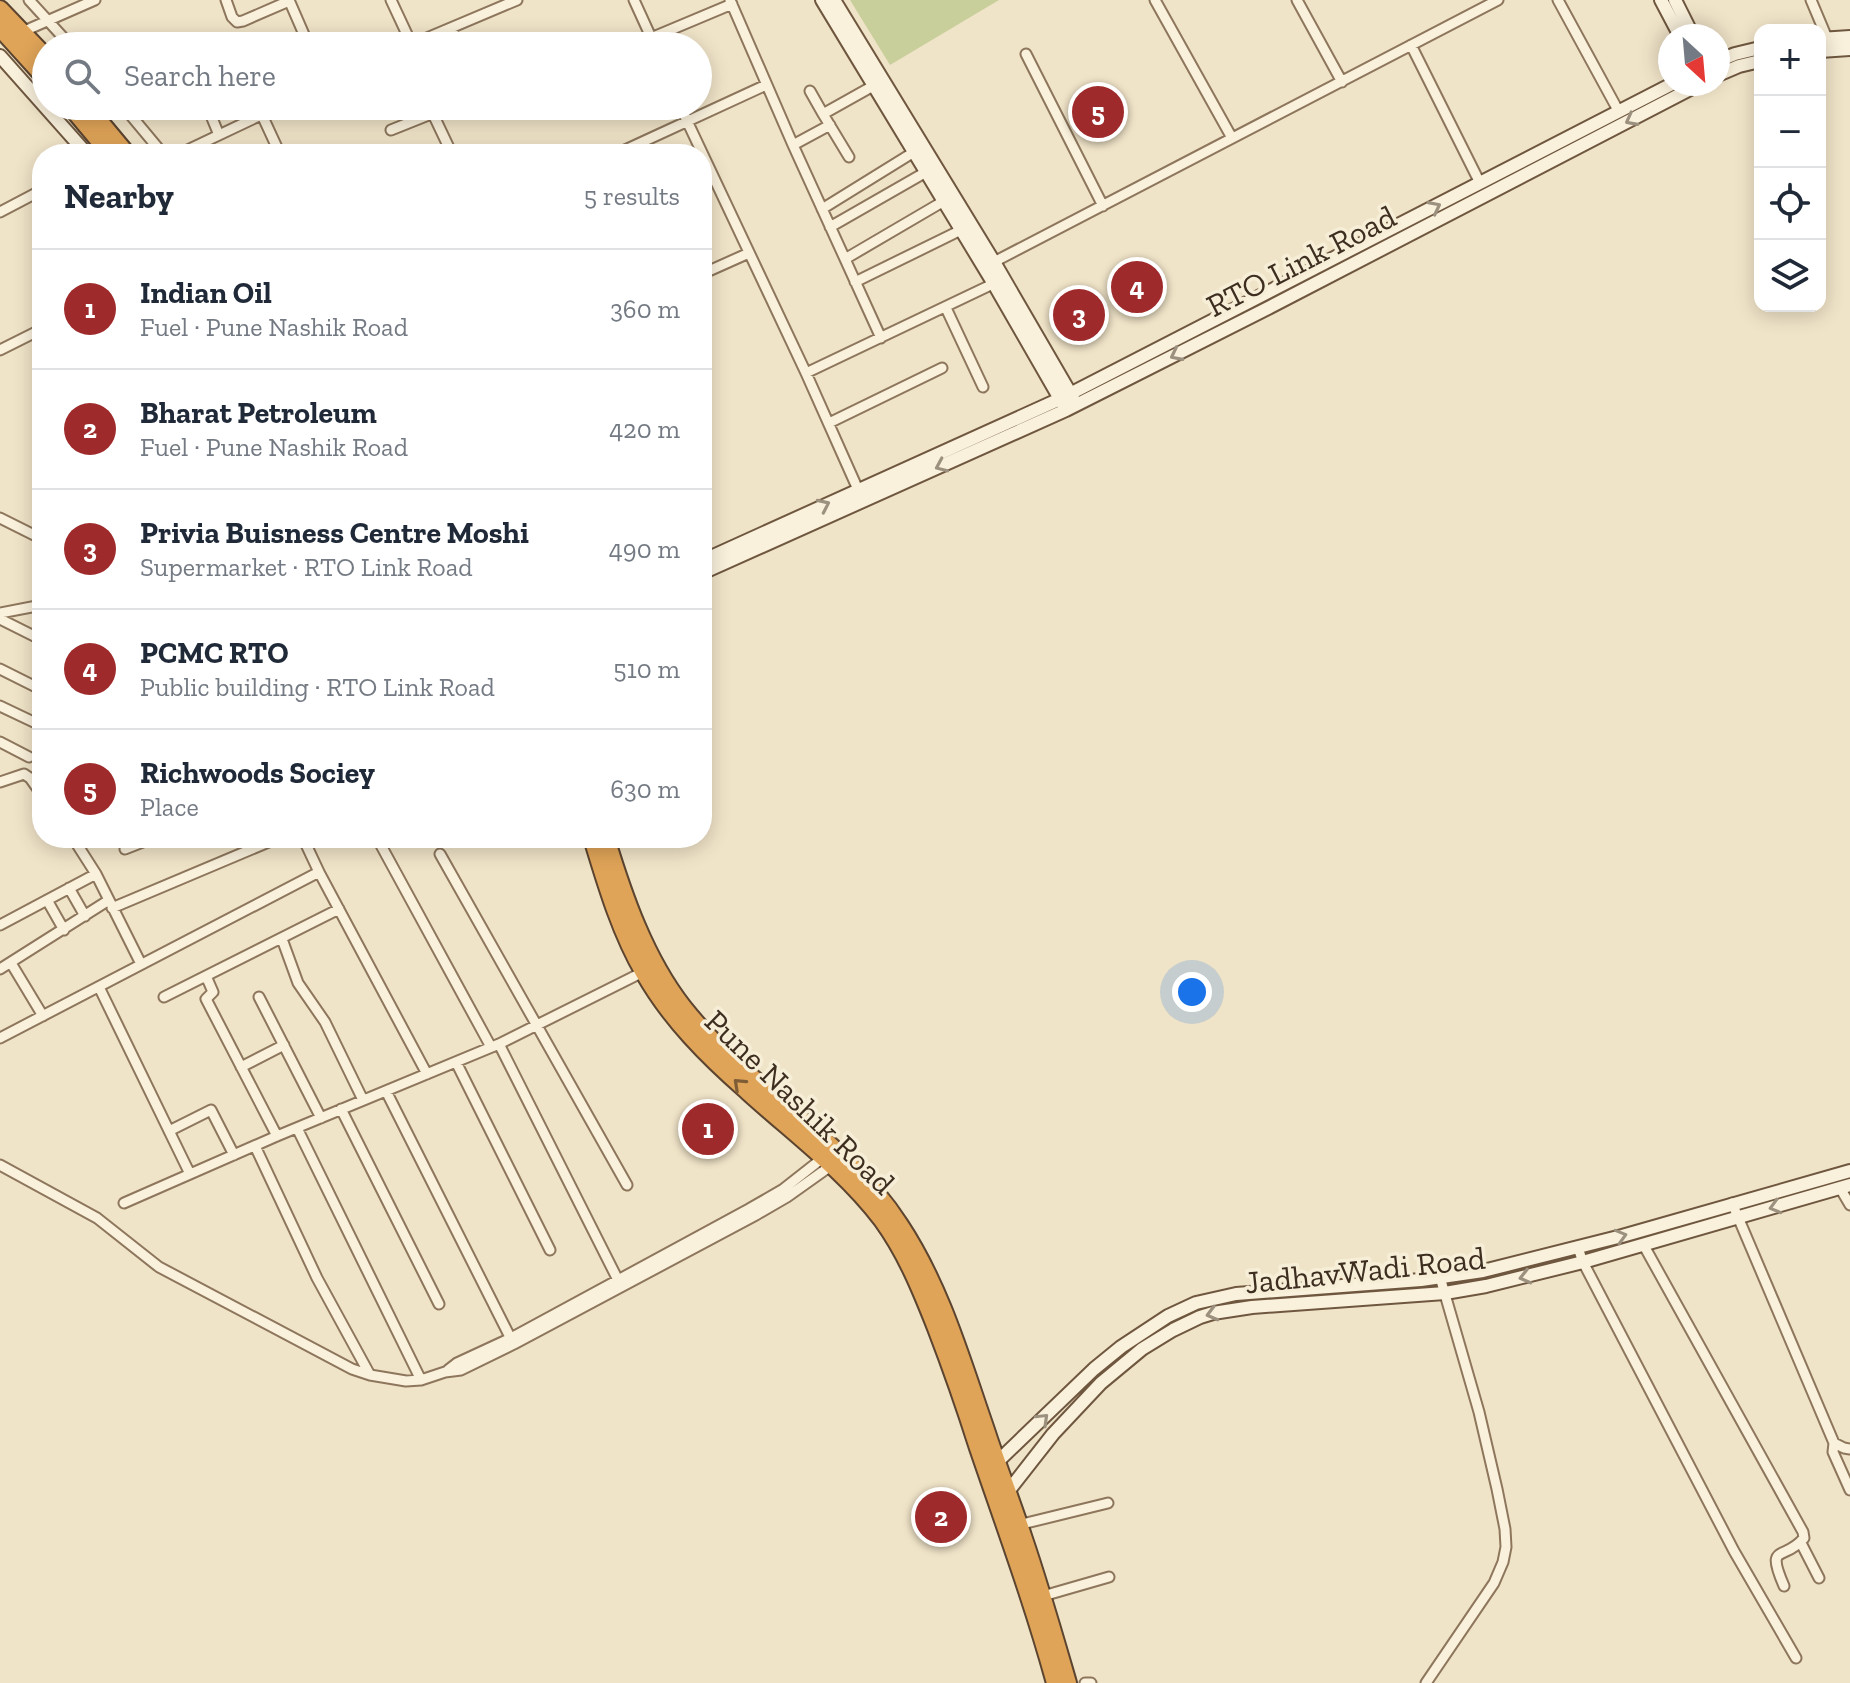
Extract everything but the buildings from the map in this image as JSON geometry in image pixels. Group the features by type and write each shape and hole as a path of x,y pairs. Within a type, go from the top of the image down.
{"highway":[{"path":"0,9 11,40 32,50"},
{"path":"0,28 32,63"},
{"path":"82,120 102,144"},
{"path":"99,120 119,144"},
{"name":"Pune Nashik Road","path":"595,848 620,920 643,972 673,1015 704,1051 747,1091 832,1157"},
{"name":"Pune Nashik Road","path":"609,848 630,910 665,982 684,1008 832,1157 884,1222 913,1272 1003,1498 1055,1683"},
{"name":"Pune Nashik Road","path":"1012,1525 1043,1596 1068,1683"}],"main road":[{"path":"822,0 961,230 989,265"},
{"path":"834,0 1069,402"},
{"path":"1661,0 1674,24"},
{"path":"1675,0 1687,24"},
{"path":"1826,38 1850,37"},
{"path":"1730,56 1754,49"},
{"path":"1826,51 1850,49"},
{"path":"0,56 32,92"},
{"path":"1730,70 1754,62"},
{"name":"RTO Link Road","path":"1069,402 1658,91"},
{"name":"RTO Link Road","path":"712,557 1069,402 1270,307 1677,96"},
{"path":"57,120 78,144"},
{"name":"RTO Link Road","path":"712,568 860,495"},
{"name":"JadhavWadi Road","path":"992,1467 1121,1347 1168,1316 1196,1303 1236,1294 1483,1271 1578,1248 1850,1171"},
{"name":"JadhavWadi Road","path":"1003,1498 1053,1434 1101,1383 1157,1339 1187,1322 1231,1310 1445,1293 1524,1278 1845,1187"}],"street":[{"path":"29,0 59,32"},
{"path":"11,40 95,0"},
{"path":"226,0 237,22 289,1 303,32"},
{"path":"391,0 405,32"},
{"path":"441,32 517,0"},
{"path":"634,0 648,32"},
{"path":"1155,0 1232,138"},
{"path":"1297,0 1342,82"},
{"path":"989,265 1498,0"},
{"path":"1558,0 1619,112"},
{"path":"1811,0 1819,24"},
{"path":"672,32 731,2 881,338"},
{"path":"451,28 453,32"},
{"path":"1411,45 1480,183"},
{"path":"1026,54 1103,206"},
{"path":"712,110 766,85"},
{"path":"823,114 873,86"},
{"path":"810,91 849,157"},
{"path":"135,120 155,144"},
{"path":"213,120 219,135"},
{"path":"200,144 248,120"},
{"path":"272,120 278,144"},
{"path":"391,130 417,120"},
{"path":"436,120 447,144"},
{"path":"638,144 691,120"},
{"path":"687,122 697,144"},
{"path":"793,145 830,125"},
{"path":"822,209 914,152"},
{"path":"830,227 926,172"},
{"path":"712,175 860,495"},
{"path":"0,212 32,195"},
{"path":"845,259 944,201"},
{"path":"855,282 961,230"},
{"path":"712,270 749,253"},
{"path":"806,373 999,281"},
{"path":"946,308 983,387"},
{"path":"0,350 32,334"},
{"path":"829,423 942,368"},
{"path":"0,518 32,534"},
{"path":"0,613 32,607"},
{"path":"0,619 32,635"},
{"path":"0,669 32,685"},
{"path":"0,706 32,721"},
{"path":"0,742 29,757"},
{"path":"0,782 24,774 32,781"},
{"path":"79,848 96,874 141,964"},
{"path":"0,969 110,904 253,848"},
{"path":"308,848 427,1074"},
{"path":"383,848 495,1045 620,1283"},
{"path":"440,854 627,1185"},
{"path":"0,1038 319,872"},
{"path":"0,925 96,874"},
{"path":"69,888 85,916"},
{"path":"47,900 64,930"},
{"path":"164,997 339,909"},
{"path":"282,939 298,983 325,1022 363,1100"},
{"path":"11,963 43,1016"},
{"path":"124,1203 495,1045 643,972"},
{"path":"206,976 213,992 206,999 277,1136"},
{"path":"99,987 190,1174"},
{"path":"259,997 321,1118"},
{"path":"241,1067 284,1045"},
{"path":"456,1062 550,1250"},
{"path":"386,1091 512,1341"},
{"path":"341,1109 439,1304"},
{"path":"169,1131 211,1110 234,1155"},
{"path":"297,1128 421,1380"},
{"path":"255,1146 327,1298 370,1375"},
{"path":"0,1165 97,1218 159,1267 339,1363 370,1375 406,1381 461,1370 787,1197 832,1157"},
{"path":"1845,1187 1850,1205"},
{"path":"1732,1203 1834,1443 1833,1452 1850,1490"},
{"path":"1643,1244 1803,1532 1801,1543 1778,1555 1775,1560 1784,1586"},
{"path":"1578,1248 1734,1551 1796,1658"},
{"path":"1426,1683 1494,1583 1506,1547 1497,1489 1479,1412 1440,1277"},
{"path":"1834,1443 1850,1449"},
{"path":"1012,1525 1108,1503"},
{"path":"1801,1543 1819,1578"},
{"path":"1043,1596 1109,1577"}],"green space":[{"path":"850,0 999,0 890,65"}],"place":[{"name":"Richwoods Sociey","path":"1098,112"},
{"name":"PCMC RTO","path":"1137,287"},
{"name":"Privia Buisness Centre Moshi","path":"1079,315"},
{"name":"Indian Oil","path":"708,1129"},
{"name":"Bharat Petroleum","path":"941,1517"}]}
